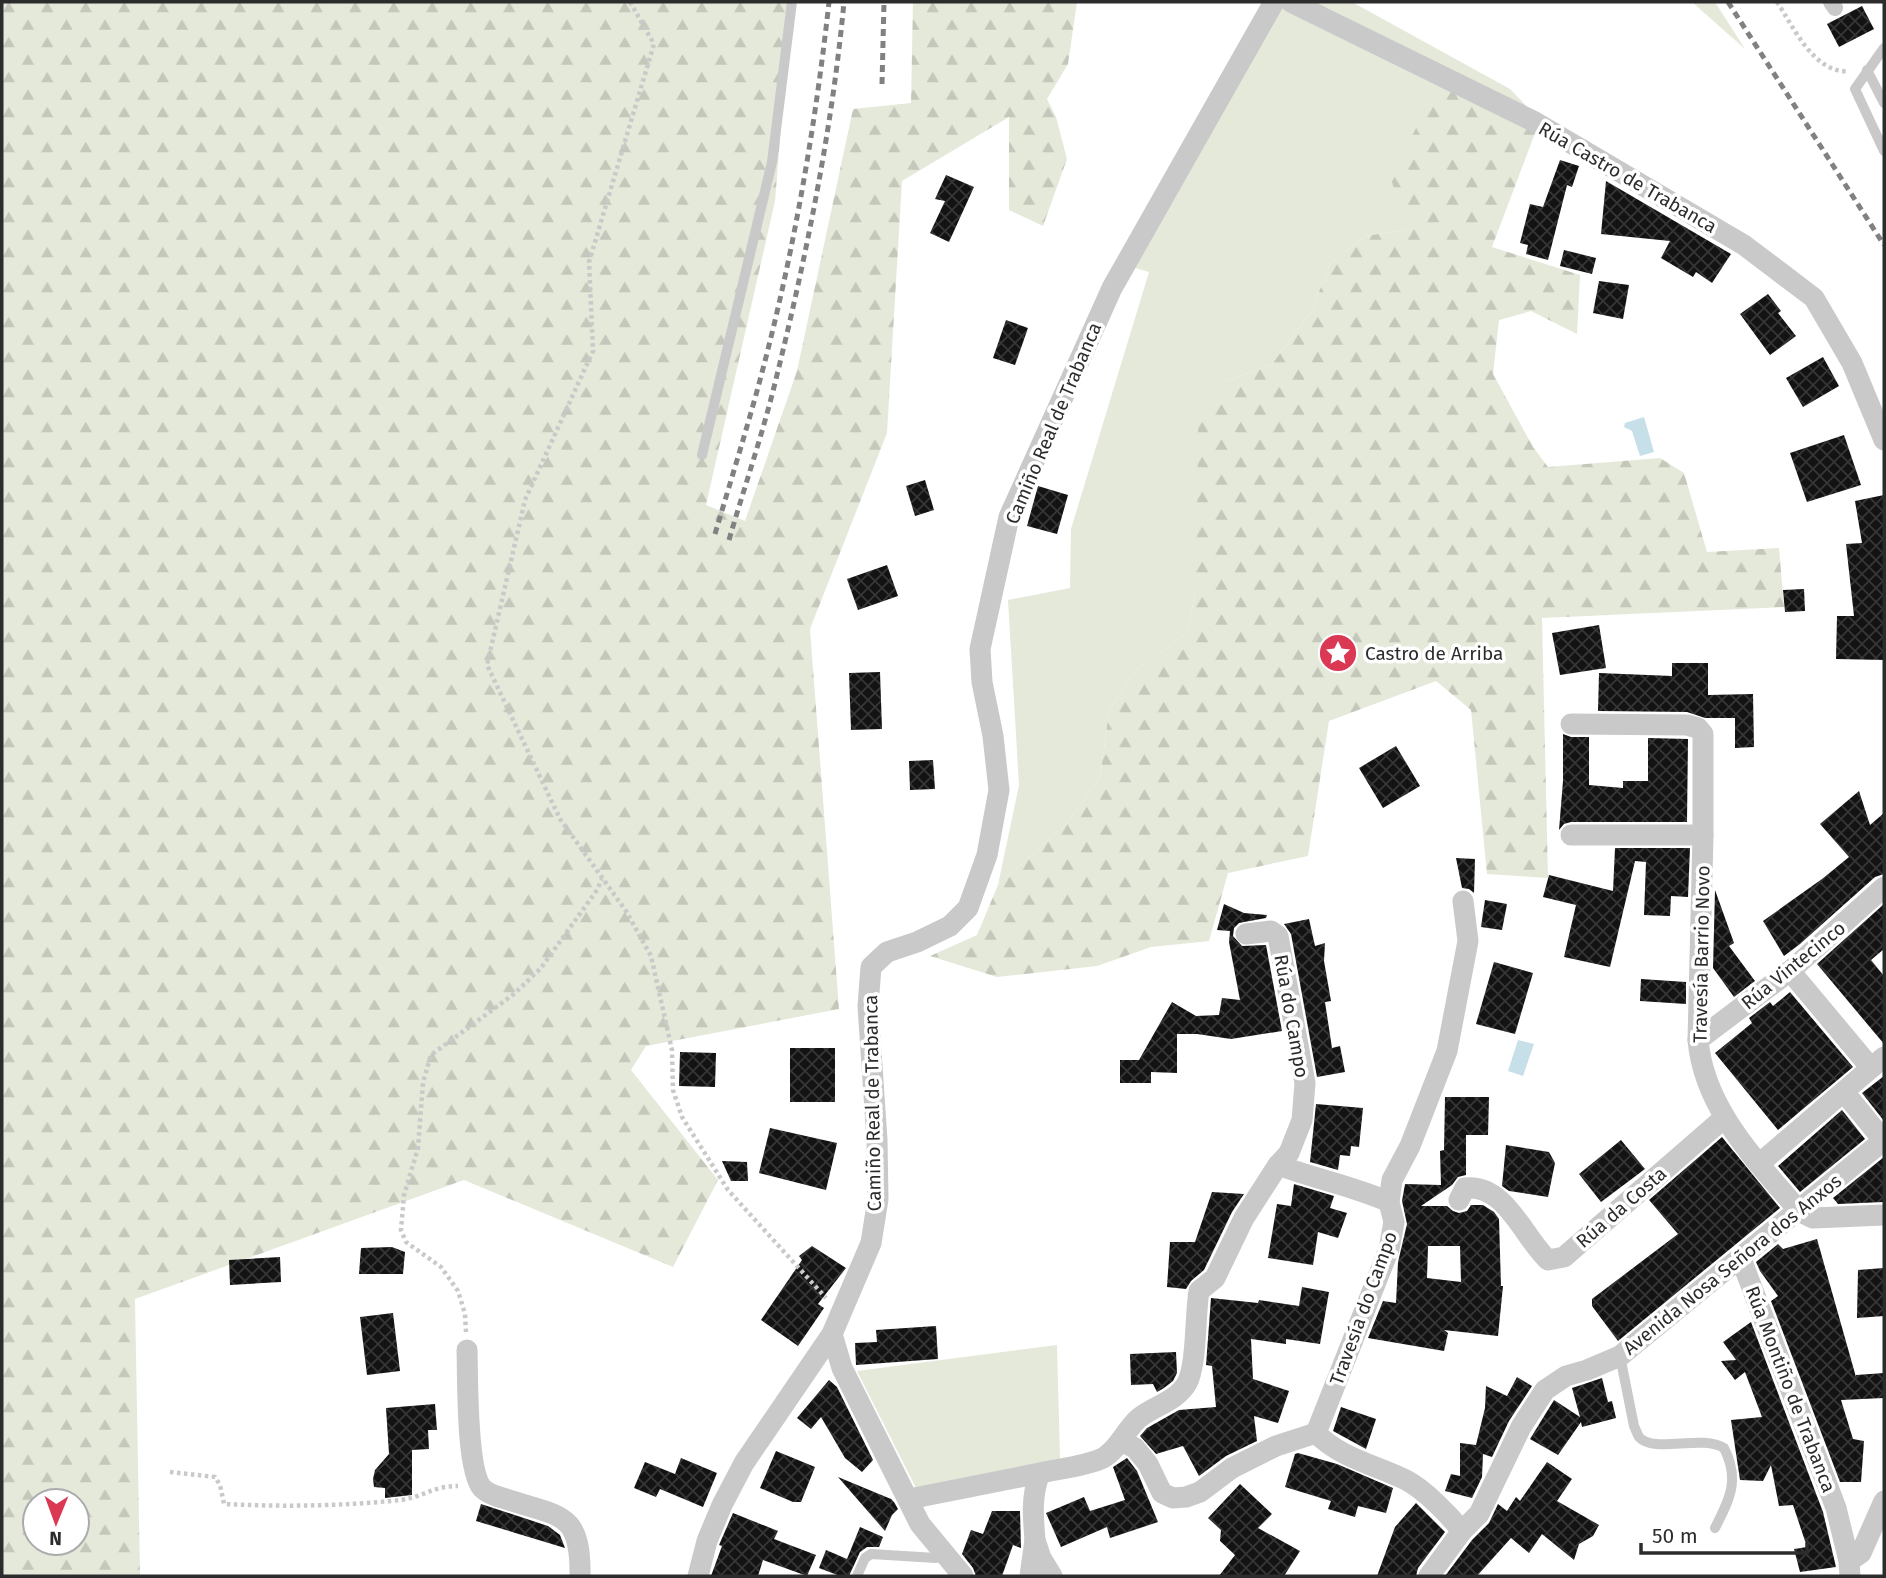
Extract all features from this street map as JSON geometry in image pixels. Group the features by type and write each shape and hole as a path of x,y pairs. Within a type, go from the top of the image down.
{"street":[{"name":"Camiño Real de Trabanca","path":"698,1576 707,1541 744,1463 832,1334 871,1243 878,1199 868,1006 871,967 887,953 950,926 968,908 987,855 999,790 993,736 982,682 980,649 1009,517 1112,288 1274,2"},
{"name":"Rúa Castro de Trabanca","path":"1291,2 1535,122 1744,245 1814,298 1852,363 1884,440"},
{"name":"Travesía Barrio Novo","path":"1571,724 1687,725 1703,734 1698,1040 1700,1063 1724,1118 1799,1211"},
{"path":"1571,835 1703,835"},
{"name":"Rúa Vintecinco","path":"1698,1040 1790,971 1884,887"},
{"name":"Travesía do Campo","path":"1317,1433 1389,1249 1394,1222 1389,1202 1392,1180 1410,1146 1447,1051 1468,941 1463,901"},
{"name":"Rúa do Campo","path":"909,1499 1101,1459 1142,1416 1160,1407 1187,1382 1199,1292 1215,1278 1244,1218 1278,1165 1289,1153 1301,1120 1306,1083 1278,936 1271,931 1246,934"},
{"path":"1759,1164 1877,1063 1790,971"},
{"path":"1844,1092 1884,1141"},
{"name":"Rúa da Costa","path":"1459,1200 1465,1188 1475,1187 1489,1192 1503,1204 1548,1260 1564,1257 1724,1118"},
{"name":"Avenida Nosa Señora dos Anxos","path":"1429,1576 1462,1531 1479,1514 1521,1427 1545,1390 1566,1376 1620,1356 1884,1141"},
{"path":"1278,1165 1360,1189 1389,1202"},
{"path":"1799,1211 1813,1218 1827,1219 1884,1215"},
{"name":"Rúa Montiño de Trabanca","path":"1741,1259 1836,1508 1850,1569"},
{"path":"832,1334 842,1368 920,1524 963,1576"},
{"path":"467,1350 472,1455 478,1479 483,1489 496,1496 567,1520 576,1534 580,1576"},
{"path":"1121,1441 1135,1448 1148,1464 1162,1493 1173,1497 1186,1497 1200,1492 1232,1468 1276,1446 1317,1433 1329,1446 1409,1481 1462,1531"},
{"path":"1030,1576 1035,1540 1034,1487 1040,1473"},
{"name":"Rúa Montiño de Trabanca","path":"1850,1569 1861,1553 1884,1501"},
{"path":"1035,1540 1041,1558 1052,1576"}],"lane":[{"path":"702,455 772,162 792,2"},
{"path":"1884,48 1855,89 1884,151"},
{"path":"1867,69 1884,103"},
{"path":"1620,1356 1634,1426 1639,1437 1648,1442 1663,1444 1704,1441 1724,1448 1730,1459 1732,1492 1715,1528"},
{"path":"857,1576 865,1558 871,1554 936,1558 945,1554"}],"path":[{"path":"630,2 654,44 589,262 593,351 525,500 487,665 560,819 626,911 651,956 672,1050 673,1090 682,1117 729,1190 840,1314"},
{"path":"1777,2 1818,61 1840,72 1867,69"},
{"path":"467,1350 465,1314 458,1292 440,1267 406,1242 401,1230 404,1195 418,1147 423,1082 431,1055 514,994 541,968 603,878"},
{"path":"170,1472 215,1477 220,1485 224,1504 254,1506 363,1504 408,1499 439,1486 483,1489"}],"green space":[{"path":"2,2 791,2 775,201 706,505 745,521 797,371 853,109 911,103 913,2 1077,2 1068,64 1047,99 1056,117 1067,159 1043,226 1009,210 1009,117 902,181 887,433 810,629 839,1009 646,1046 631,1070 718,1180 673,1267 464,1180 135,1299 140,1576 2,1576"},
{"path":"1274,2 1352,2 1510,89 1540,120 1405,230 1365,236 1330,264 1311,312 1272,364 1222,383 1196,589 1187,633 1136,670 1109,711 1100,778 1066,824 998,885 1019,785 1008,600 1070,588 1071,529 1149,272 1125,265"},
{"path":"1692,2 1715,2 1745,49"},
{"path":"1442,76 1540,120 1492,247 1580,275 1577,334 1531,311 1499,320 1493,374 1533,447 1548,467 1660,458 1684,473 1707,552 1779,548 1784,607 1542,618 1548,878 1487,874 1471,710 1436,681 1329,721 1308,856 1228,873 1209,941 1151,947 1097,966 997,977 930,956 977,935 998,885 1066,824 1100,778 1109,711 1136,670 1187,633 1196,589 1198,428 1222,383 1272,364 1311,312 1330,264 1365,236 1405,230 1391,178"},
{"path":"1057,1345 1060,1459 916,1488 857,1371"}],"water":[{"path":"1644,417 1654,452 1640,456 1632,431 1624,427 1625,423"},
{"path":"1518,1040 1534,1044 1523,1076 1508,1071"}],"building":[{"path":"1862,6 1874,29 1839,47 1827,24"},
{"path":"1560,160 1579,166 1572,187 1567,185 1548,260 1526,254 1528,245 1520,243 1530,204 1543,207"},
{"path":"946,175 974,187 949,242 930,233 945,201 935,199"},
{"path":"1606,181 1731,254 1712,283 1696,272 1693,277 1661,258 1670,241 1601,234"},
{"path":"1564,250 1596,258 1592,274 1560,266"},
{"path":"1599,281 1629,285 1623,319 1593,313"},
{"path":"1768,294 1781,311 1778,313 1796,336 1770,355 1740,314"},
{"path":"1006,320 1028,328 1015,365 993,358"},
{"path":"1823,357 1839,386 1803,407 1786,378"},
{"path":"1844,435 1861,485 1807,502 1790,453"},
{"path":"925,480 934,510 915,516 906,486"},
{"path":"1038,486 1068,495 1057,534 1027,526"},
{"path":"1884,495 1884,660 1836,659 1837,616 1854,616 1846,544 1862,543 1855,501"},
{"path":"887,565 898,596 858,610 847,579"},
{"path":"1804,589 1805,611 1785,612 1783,590"},
{"path":"1599,625 1606,668 1560,675 1552,633"},
{"path":"1672,663 1708,663 1708,695 1753,694 1754,747 1735,748 1735,718 1705,718 1687,712 1598,711 1599,673 1672,676"},
{"path":"880,672 882,729 851,730 849,673"},
{"path":"1563,734 1589,737 1589,785 1623,788 1623,781 1648,781 1648,738 1688,739 1687,822 1571,822 1564,824 1559,830"},
{"path":"1396,746 1420,786 1383,808 1359,768"},
{"path":"933,760 935,789 910,790 909,761"},
{"path":"1859,791 1870,825 1884,813 1884,874 1875,877 1784,956 1763,921 1849,857 1820,824"},
{"path":"1615,848 1690,848 1688,897 1671,896 1670,916 1644,915 1646,862 1635,861 1610,967 1564,957 1576,905 1543,897 1549,875 1613,891"},
{"path":"1456,858 1475,859 1474,893 1462,888"},
{"path":"1715,890 1734,943 1729,946 1755,981 1734,997 1713,968"},
{"path":"1485,900 1507,904 1502,930 1481,927"},
{"path":"1224,904 1244,913 1267,915 1266,918 1239,923 1234,928 1233,936 1242,946 1266,945 1282,1031 1231,1039 1177,1034 1177,1073 1151,1072 1151,1083 1120,1083 1120,1060 1139,1060 1172,1002 1196,1016 1219,1015 1222,998 1240,1000 1229,942 1230,931 1217,930"},
{"path":"1884,904 1884,949 1871,960 1884,976 1884,1044 1817,964"},
{"path":"1309,919 1315,946 1325,943 1324,961 1331,1001 1325,1002 1332,1048 1340,1046 1345,1072 1317,1077 1291,934 1284,924"},
{"path":"1494,962 1533,973 1515,1034 1476,1024"},
{"path":"1641,979 1686,982 1686,1004 1640,1001"},
{"path":"1790,992 1853,1067 1778,1130 1715,1053 1752,1023 1749,1018 1770,1002 1773,1006"},
{"path":"790,1048 835,1048 835,1102 790,1102"},
{"path":"680,1052 716,1053 715,1087 679,1086"},
{"path":"1884,1076 1884,1121 1862,1093"},
{"path":"1445,1097 1489,1097 1488,1135 1466,1135 1466,1175 1458,1177 1452,1185 1421,1206 1447,1206 1459,1213 1467,1211 1471,1205 1483,1205 1499,1219 1503,1286 1498,1336 1444,1330 1448,1333 1444,1351 1368,1338 1383,1301 1396,1303 1398,1262 1407,1224 1402,1201 1405,1184 1441,1185 1440,1151 1444,1150","holes":["1428,1246 1460,1246 1461,1282 1427,1278"]},
{"path":"1316,1104 1363,1108 1359,1147 1351,1146 1350,1156 1340,1155 1338,1170 1310,1162"},
{"path":"1842,1110 1865,1139 1800,1192 1778,1166"},
{"path":"770,1128 837,1143 826,1190 759,1173"},
{"path":"1722,1137 1780,1208 1618,1341 1592,1306 1592,1299 1678,1234 1649,1200"},
{"path":"1621,1140 1645,1169 1601,1202 1579,1174"},
{"path":"1506,1145 1549,1152 1555,1163 1548,1197 1509,1191 1502,1186"},
{"path":"1884,1157 1884,1202 1838,1204 1833,1198"},
{"path":"722,1161 747,1162 748,1181 731,1181"},
{"path":"1294,1184 1334,1196 1330,1208 1347,1213 1338,1238 1318,1232 1313,1265 1268,1258 1277,1204 1291,1206"},
{"path":"1212,1192 1244,1194 1232,1212 1204,1270 1186,1289 1167,1287 1170,1242 1195,1242"},
{"path":"1817,1239 1856,1377 1884,1373 1884,1398 1841,1400 1853,1439 1864,1441 1861,1482 1840,1482 1771,1301 1778,1296 1756,1262 1778,1244 1783,1249"},
{"path":"812,1246 846,1268 818,1304 824,1308 798,1346 761,1320 802,1260 799,1256"},
{"path":"392,1247 405,1252 403,1274 359,1274 361,1248"},
{"path":"280,1257 281,1282 230,1285 229,1260"},
{"path":"1884,1268 1884,1316 1857,1318 1858,1270"},
{"path":"1302,1287 1329,1292 1320,1344 1286,1339 1286,1344 1251,1339 1253,1379 1289,1391 1278,1423 1254,1416 1257,1441 1226,1456 1199,1476 1183,1446 1156,1454 1140,1436 1147,1428 1179,1410 1216,1407 1212,1366 1206,1365 1211,1298 1258,1303 1259,1300 1299,1306"},
{"path":"393,1313 400,1371 367,1375 360,1317"},
{"path":"1751,1322 1823,1512 1836,1567 1800,1572 1794,1549 1807,1547 1793,1505 1779,1506 1771,1465 1763,1481 1740,1480 1731,1420 1762,1417 1745,1372 1735,1380 1721,1361 1736,1360 1723,1342"},
{"path":"936,1326 938,1359 856,1365 855,1343 877,1342 876,1330"},
{"path":"1176,1352 1177,1373 1173,1381 1164,1388 1157,1392 1153,1384 1131,1385 1130,1354"},
{"path":"1517,1377 1532,1386 1509,1421 1492,1457 1483,1454 1482,1477 1472,1498 1445,1491 1451,1474 1460,1476 1460,1443 1476,1445 1485,1408 1486,1386 1507,1396"},
{"path":"1602,1378 1608,1402 1612,1401 1616,1418 1582,1427 1581,1422 1558,1455 1530,1439 1554,1400 1580,1417 1572,1388"},
{"path":"829,1380 837,1387 873,1460 862,1472 845,1458 821,1417 811,1429 797,1418"},
{"path":"435,1404 437,1430 428,1430 429,1449 412,1450 412,1495 385,1498 385,1488 374,1487 373,1479 375,1470 389,1454 386,1408"},
{"path":"1341,1407 1376,1419 1366,1449 1333,1431"},
{"path":"776,1451 815,1467 801,1502 793,1502 760,1488"},
{"path":"1295,1454 1337,1464 1393,1488 1386,1513 1358,1506 1355,1517 1328,1509 1331,1501 1285,1487"},
{"path":"681,1458 717,1473 703,1507 660,1489 656,1497 634,1488 645,1462 675,1474"},
{"path":"1127,1458 1137,1471 1158,1522 1110,1538 1107,1527 1061,1547 1046,1513 1084,1497 1090,1511 1125,1500 1113,1467"},
{"path":"1547,1462 1572,1479 1557,1501 1599,1525 1593,1536 1579,1544 1574,1560 1542,1534 1529,1553 1511,1538 1477,1576 1445,1576 1472,1540 1489,1523 1498,1504 1507,1511 1516,1497 1520,1501"},
{"path":"838,1477 894,1502 898,1509 892,1515 885,1531"},
{"path":"1240,1484 1272,1514 1258,1528 1300,1551 1284,1576 1219,1576 1235,1555 1220,1541 1221,1530 1208,1518"},
{"path":"1416,1503 1445,1532 1418,1568 1416,1576 1377,1576 1395,1527"},
{"path":"481,1504 548,1526 560,1535 565,1548 476,1521"},
{"path":"992,1511 1020,1511 1021,1548 1013,1545 1002,1576 976,1576 962,1554 971,1530 983,1534"},
{"path":"733,1513 778,1531 774,1539 816,1555 807,1576 763,1560 758,1576 711,1576 722,1546 719,1545"},
{"path":"860,1527 883,1537 879,1547 867,1547 860,1552 849,1576 840,1576 819,1568 826,1550 847,1559"}],"railway":[{"path":"715,534 760,380 783,287 810,145 829,2"},
{"path":"729,540 770,403 797,289 833,98 844,2"},
{"path":"882,84 884,2"},
{"path":"1728,2 1884,245"}],"place":[{"name":"Castro de Arriba","path":"1338,653"}]}
